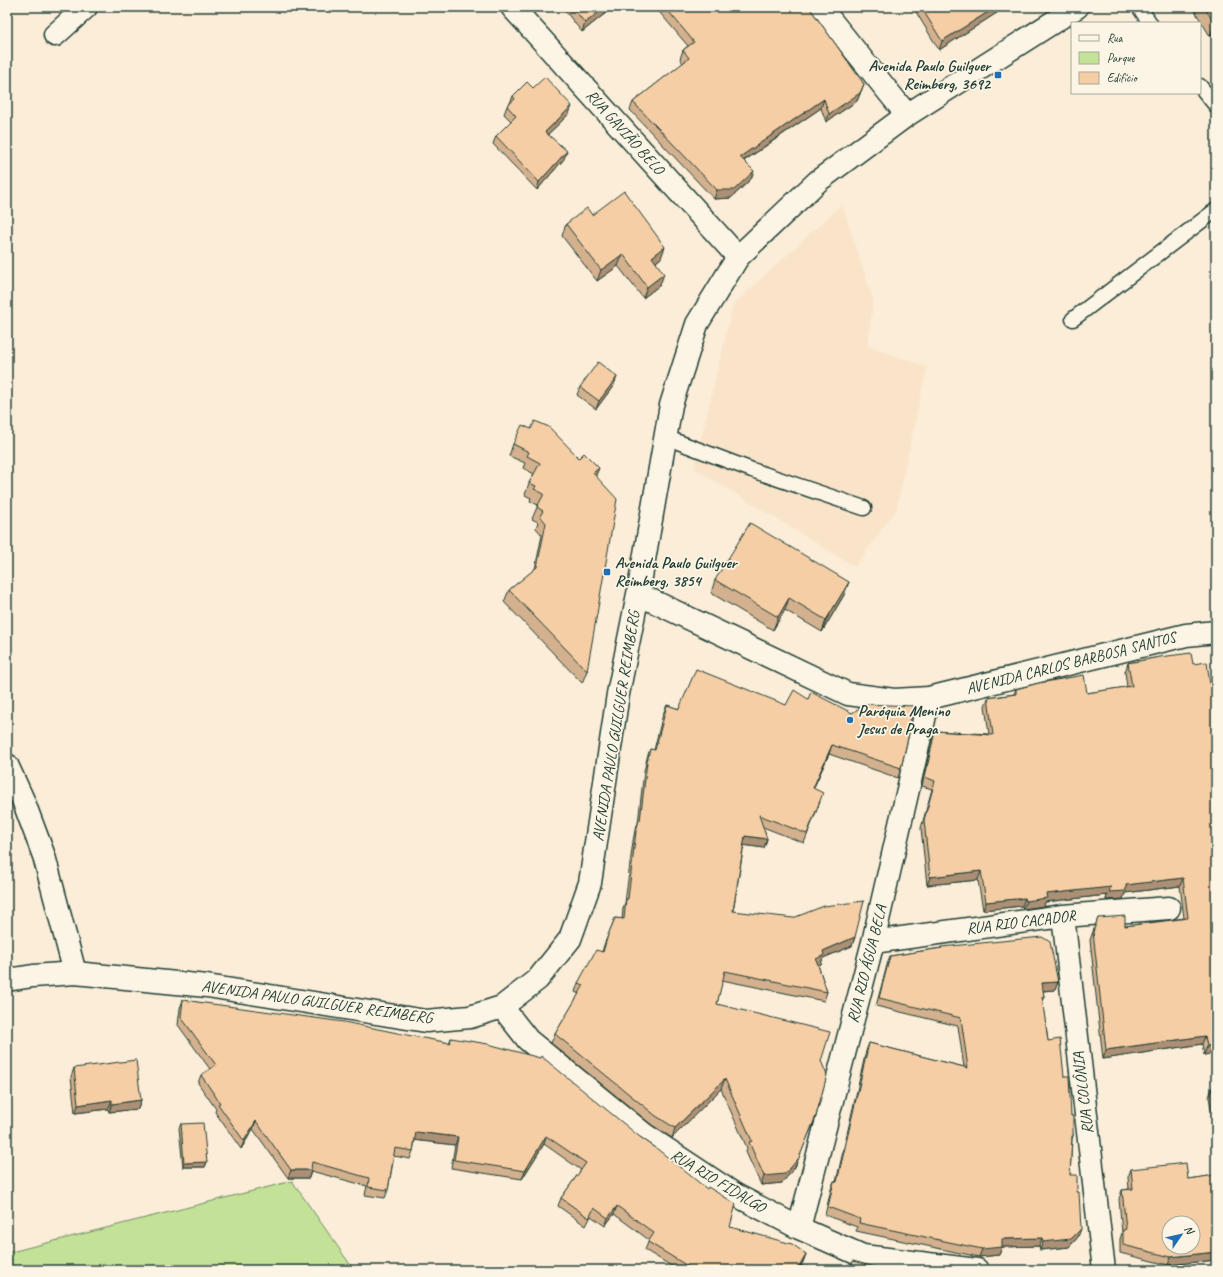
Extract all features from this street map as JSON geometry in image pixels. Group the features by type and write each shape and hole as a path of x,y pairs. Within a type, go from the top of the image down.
{"street":[{"path":"55,35 86,7"},
{"name":"RUA GAVIÃO BELO","path":"512,7 738,257"},
{"path":"820,7 907,115"},
{"name":"AVENIDA PAULO GUILGUER REIMBERG","path":"7,980 33,976 75,974 207,986 426,1021 470,1017 502,1007 538,979 570,939 590,883 618,694 638,594 671,405 697,324 738,257 818,181 907,115 1077,7"},
{"name":"AVENIDA CARLOS BARBOSA SANTOS","path":"638,594 848,694 894,700 929,698 1186,635 1216,632"},
{"name":"RUA RIO ÁGUA BELA","path":"799,1228 873,942 929,698"},
{"path":"7,765 23,800 44,856 75,974"},
{"name":"RUA RIO CACADOR","path":"873,942 1063,916 1169,908"},
{"name":"RUA COLÔNIA","path":"1063,916 1104,1270"},
{"name":"RUA RIO FIDALGO","path":"502,1007 528,1040 644,1135 734,1194 799,1228 863,1256 978,1270"}],"lane":[{"path":"1139,7 1149,22"},
{"path":"1201,87 1216,106"},
{"path":"1073,319 1216,210"},
{"path":"665,437 752,470 864,508"}],"shaded area":[{"path":"842,204 873,300 868,346 927,367 896,510 855,567 694,468 733,305"}],"green space":[{"path":"292,1181 354,1270 7,1270 7,1253"}],"building":[{"path":"572,7 605,7 585,23"},
{"path":"665,7 809,7 864,84 860,93 829,114 824,99 740,157 754,171 734,190 717,190 633,102 689,58 683,50 694,42"},
{"path":"921,7 996,7 942,41"},
{"path":"1204,7 1216,7 1215,24"},
{"path":"545,77 572,106 545,132 567,151 539,182 496,136 516,116 507,106 515,99 513,96 527,82 533,88"},
{"path":"624,191 665,247 652,257 664,274 647,287 623,254 601,270 566,224 587,208 592,215"},
{"path":"598,362 617,377 599,401 580,387"},
{"path":"535,421 549,427 579,458 584,453 599,468 593,473 617,499 587,671 509,590 537,567 546,523 540,516 543,511 537,507 544,494 534,489 536,486 529,483 540,463 527,456 529,452 513,444 522,425 531,429"},
{"path":"750,523 849,582 826,620 789,598 778,617 715,580"},
{"path":"1191,653 1193,664 1207,662 1210,685 1214,685 1216,702 1216,1045 1207,1046 1205,1036 1106,1050 1093,932 1098,918 1125,916 1125,926 1188,918 1183,878 1126,885 1126,891 1109,892 1111,887 1046,894 1047,898 1026,901 1025,898 986,902 981,871 930,877 924,820 935,781 925,777 935,731 993,735 988,698 1016,694 1016,689 1039,683 1084,675 1087,693 1132,686 1128,663"},
{"path":"696,669 786,705 794,690 808,699 811,692 852,713 866,704 914,706 908,728 910,729 901,768 832,745 813,788 823,793 807,834 759,815 767,839 745,836 733,911 793,918 824,906 864,901 855,937 823,951 824,955 816,959 827,992 725,971 717,1004 830,1032 821,1061 827,1075 816,1116 799,1158 785,1174 764,1176 749,1142 752,1141 725,1079 675,1128 656,1116 555,1034 584,985 578,983 596,950 603,952 615,918 624,919 626,899 628,899 636,831 639,820 640,821 650,749 655,750 667,705 679,709"},
{"path":"1042,937 1050,942 1058,982 1042,983 1044,997 1042,997 1048,1041 1060,1039 1064,1076 1069,1076 1071,1116 1073,1116 1070,1175 1077,1175 1077,1192 1079,1192 1081,1229 1071,1239 1043,1242 1042,1238 1002,1239 1002,1247 982,1249 859,1223 860,1219 828,1207 834,1181 837,1182 869,1043 968,1068 961,1018 879,998 890,956 942,948 941,947"},
{"path":"183,1000 344,1022 450,1043 451,1038 488,1044 540,1058 541,1056 640,1137 707,1189 708,1187 736,1204 730,1227 792,1244 806,1254 799,1266 828,1270 694,1270 648,1242 654,1233 617,1206 608,1218 594,1208 589,1218 561,1198 586,1163 546,1136 525,1171 454,1160 458,1137 416,1132 413,1151 395,1148 388,1190 368,1187 369,1178 312,1162 311,1170 291,1170 256,1121 244,1141 218,1104 220,1103 201,1075 216,1065 181,1017"},
{"path":"136,1060 141,1100 112,1104 112,1100 78,1105 74,1068"},
{"path":"1212,1088 1216,1088 1216,1111"},
{"path":"203,1123 207,1162 184,1163 181,1124"},
{"path":"1186,1163 1188,1179 1216,1175 1216,1252 1201,1254 1201,1215 1161,1215 1161,1254 1123,1245 1123,1230 1126,1229 1122,1190 1133,1189 1131,1169"},
{"path":"1163,1255 1189,1255 1171,1257"},
{"path":"853,1261 882,1269 851,1270"}],"place":[{"name":"Avenida Paulo Guilguer Reimberg, 3692","path":"998,75"},
{"name":"Avenida Paulo Guilguer Reimberg, 3854","path":"607,572"},
{"name":"Paróquia Menino Jesus de Praga","path":"850,720"}]}
